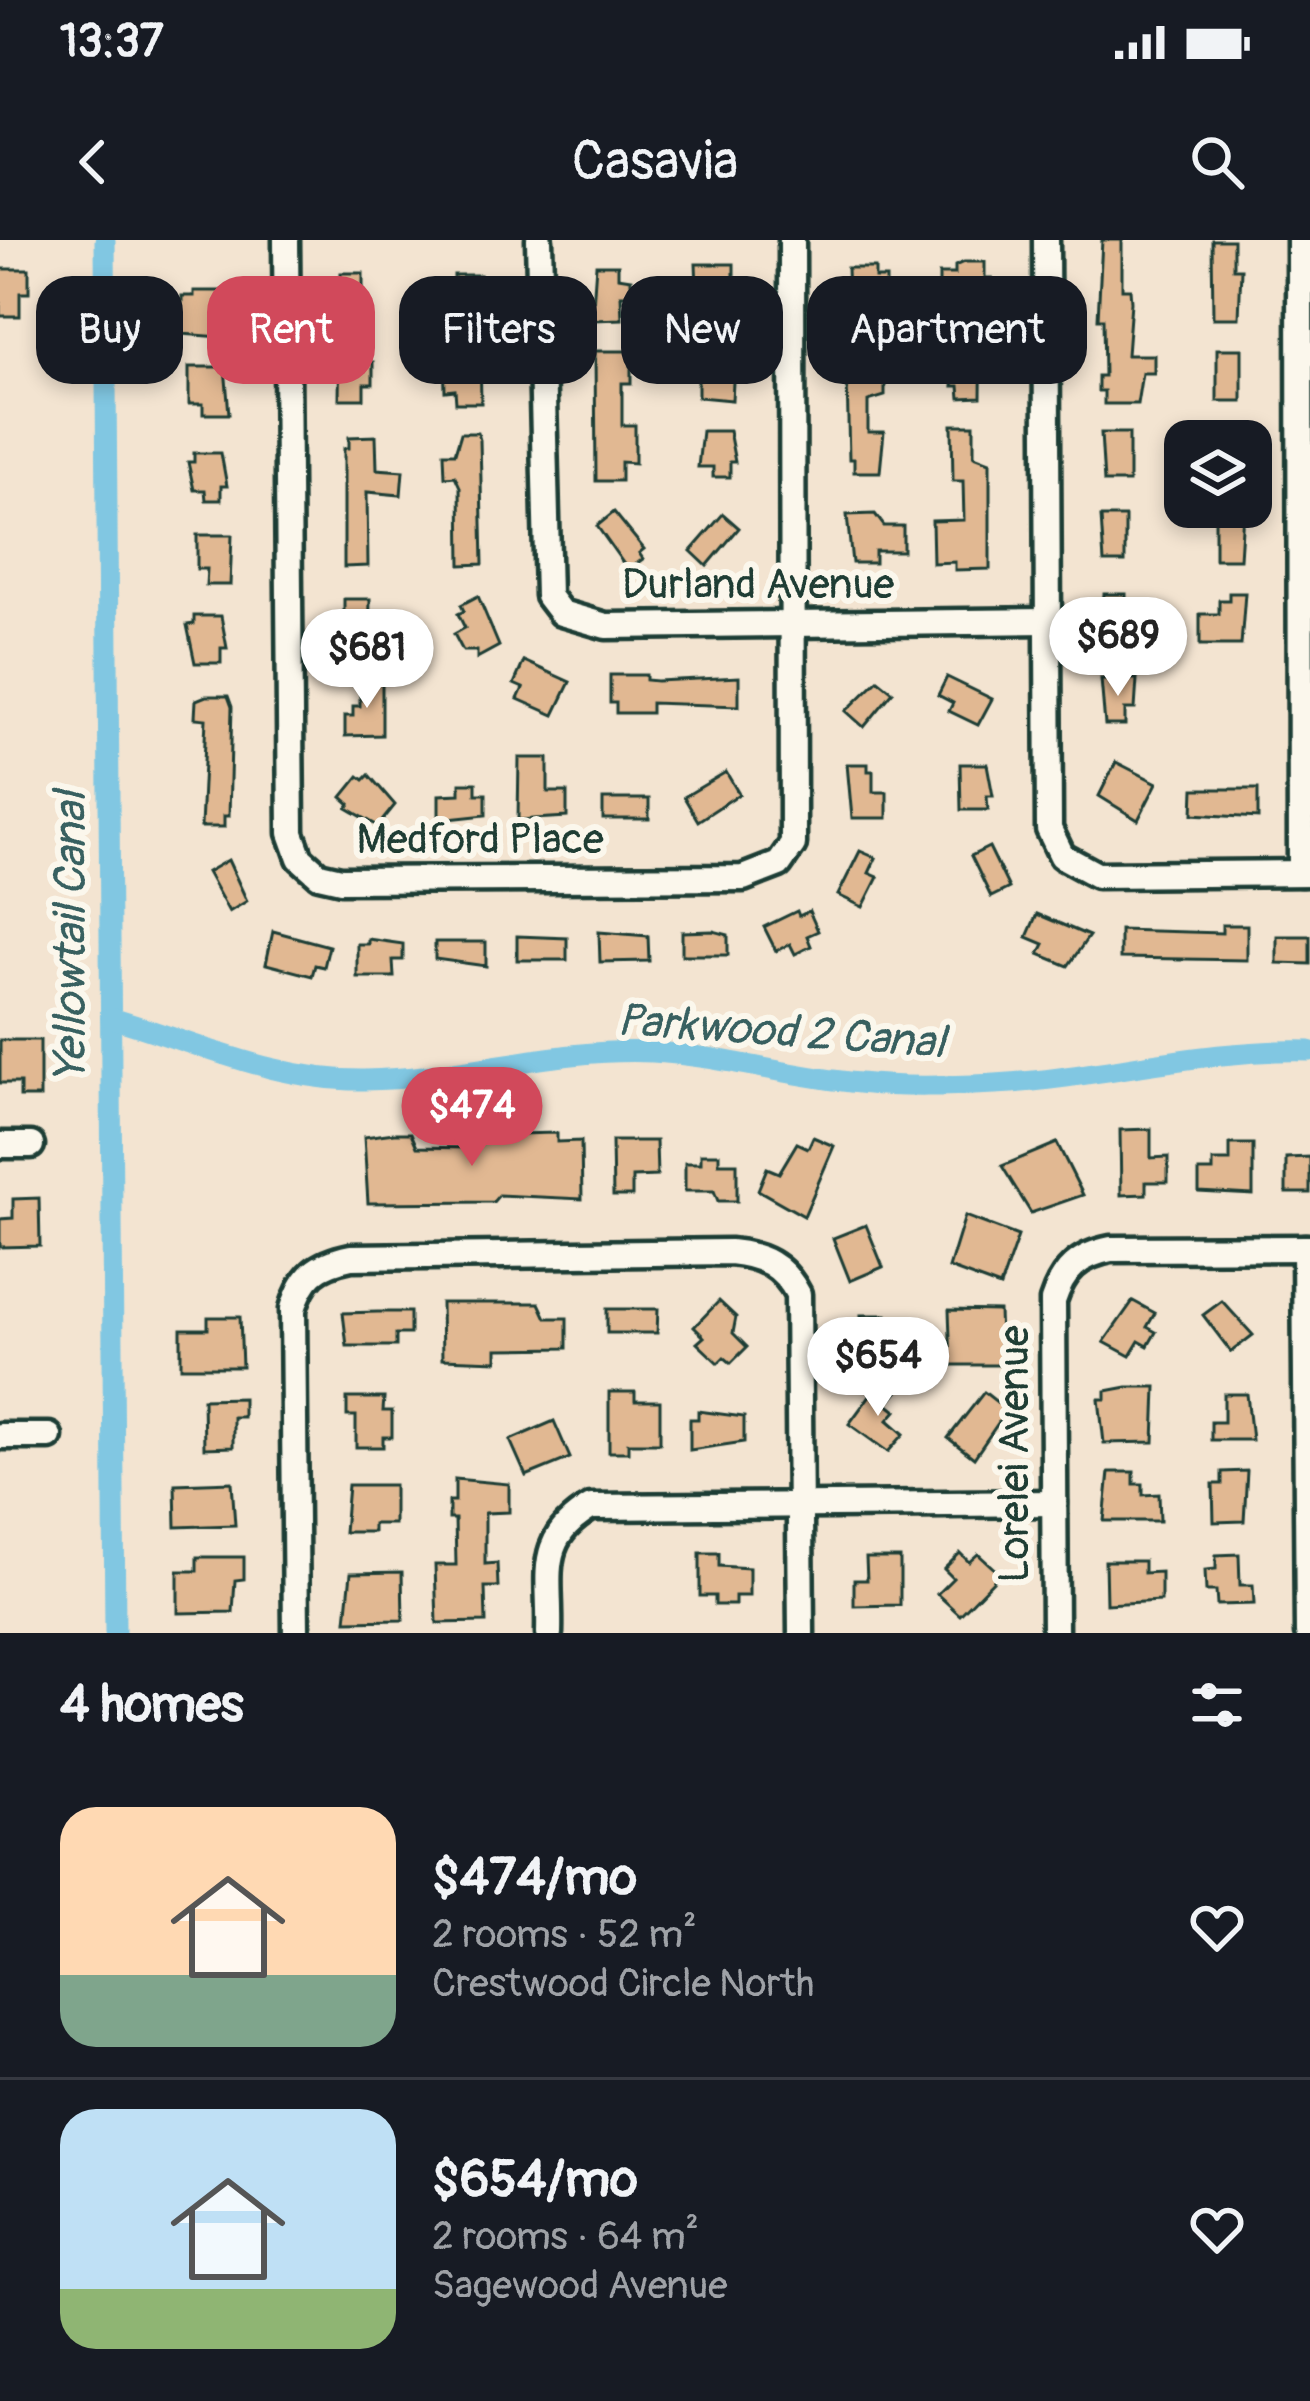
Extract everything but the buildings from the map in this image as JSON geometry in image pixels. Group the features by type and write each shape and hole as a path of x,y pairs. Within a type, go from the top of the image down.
{"street":[{"name":"Medford Place","path":"286,240 291,833 300,858 319,875 411,881 742,878 779,863 793,844 796,816 796,624"},
{"name":"Durland Avenue","path":"539,240 548,596 561,613 606,626 1047,621"},
{"path":"793,240 796,624"},
{"path":"1046,240 1049,829 1062,856 1097,875 1305,873 1300,240"},
{"path":"0,1145 31,1145"},
{"path":"1308,1248 1308,1633"},
{"name":"Lorelei Avenue","path":"1055,1633 1053,1300 1061,1276 1088,1254 1111,1249 1308,1248"},
{"path":"296,1633 293,1309 301,1281 323,1262 352,1256 730,1252 755,1254 787,1272 798,1294 802,1633"},
{"path":"0,1436 49,1436"},
{"path":"549,1633 551,1543 562,1524 591,1507 1054,1503"}],"waterway":[{"name":"Yellowtail Canal","path":"105,240 115,1633"},
{"name":"Parkwood 2 Canal","path":"111,1018 267,1067 364,1080 581,1054 653,1052 859,1083 961,1085 1035,1081 1231,1054 1310,1051"}]}
